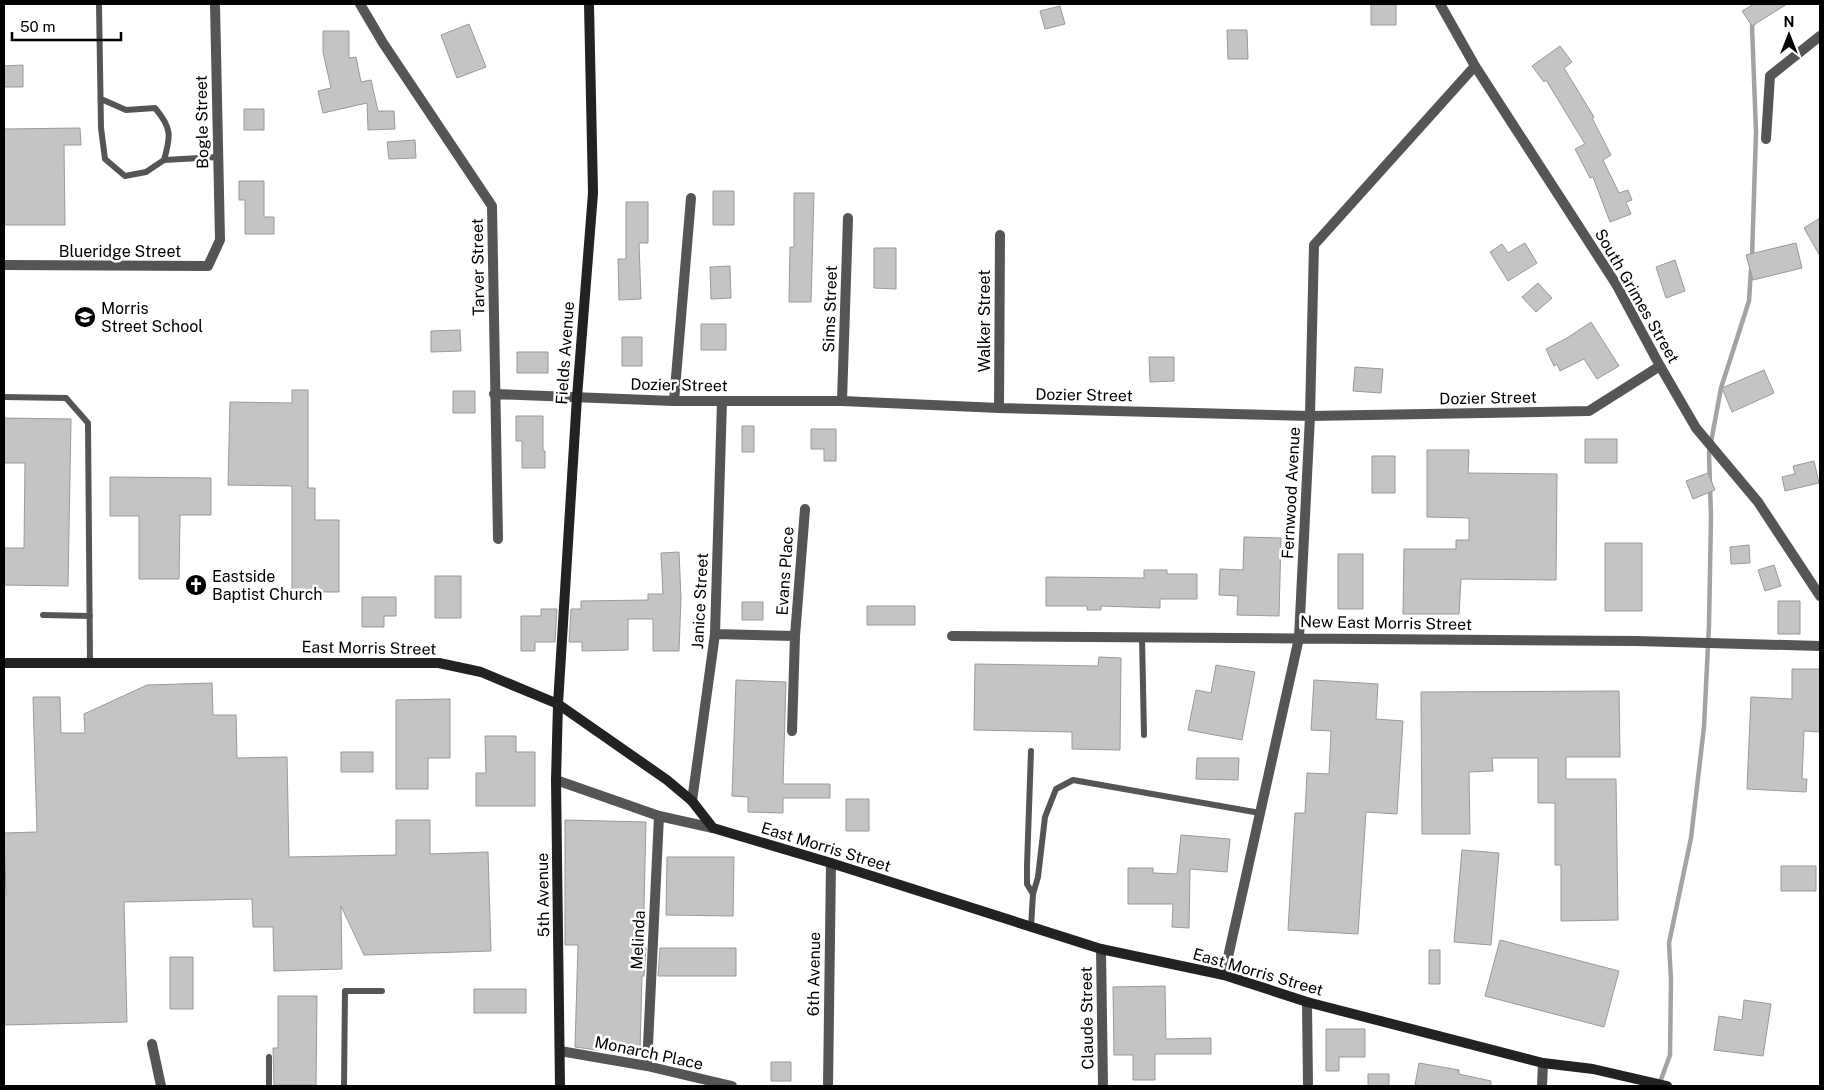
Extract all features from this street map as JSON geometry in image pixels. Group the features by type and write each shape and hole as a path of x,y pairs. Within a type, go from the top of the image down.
{"main road":[{"name":"Fields Avenue","path":"558,704 576,397 593,193 589,4"},
{"name":"East Morris Street","path":"4,663 439,663 481,672 558,704 667,780 692,801 714,828 831,863 1101,949 1224,975 1307,1002 1543,1063 1593,1069 1667,1086"},
{"name":"5th Avenue","path":"558,704 556,780 560,1086"}],"street":[{"name":"Bogle Street","path":"215,4 220,240"},
{"name":"Tarver Street","path":"360,4 383,43 492,206 498,539"},
{"name":"South Grimes Street","path":"1440,4 1475,66 1616,284 1696,428 1758,502 1820,596"},
{"path":"1766,139 1770,76 1820,36"},
{"name":"Fernwood Avenue","path":"1224,975 1299,638 1310,416 1314,245 1475,66"},
{"path":"674,401 692,198"},
{"name":"Sims Street","path":"842,401 848,218"},
{"name":"Walker Street","path":"999,408 1000,235"},
{"name":"Blueridge Street","path":"4,265 208,266 220,240"},
{"name":"Dozier Street","path":"494,394 674,401 842,401 999,408 1310,416 1589,411 1660,366"},
{"name":"Janice Street","path":"692,801 715,634 722,401"},
{"name":"Evans Place","path":"792,731 795,636 805,509"},
{"name":"Evans Place","path":"715,634 795,636"},
{"name":"New East Morris Street","path":"952,636 1636,641 1820,646"},
{"path":"556,780 660,816 714,828"},
{"name":"Melinda","path":"647,1066 660,816"},
{"name":"6th Avenue","path":"828,1086 831,863"},
{"name":"Claude Street","path":"1101,949 1102,1086"},
{"path":"1307,1002 1308,1086"},
{"path":"152,1044 162,1086"},
{"name":"Monarch Place","path":"560,1051 647,1066 732,1086"},
{"path":"1542,1086 1543,1063"}],"lane":[{"path":"99,4 101,128 104,159 125,176 146,172 164,160 218,157"},
{"path":"101,99 126,110 154,108 165,119 170,138 164,160"},
{"path":"4,397 66,398 88,423 90,662"},
{"path":"43,615 90,616"},
{"path":"1142,637 1144,735"},
{"path":"1031,751 1027,884 1033,894"},
{"path":"1031,927 1033,894 1038,877 1045,817 1056,789 1073,780 1260,813"},
{"path":"344,1086 345,991 382,991"},
{"path":"269,1057 269,1086"}],"building":[{"path":"1371,4 1396,4 1396,25 1371,25"},
{"path":"1754,4 1787,4 1752,26 1742,11"},
{"path":"1060,6 1065,24 1045,29 1040,11"},
{"path":"469,24 486,67 457,78 441,35"},
{"path":"1227,30 1247,30 1248,59 1228,59"},
{"path":"323,31 349,31 349,58 356,57 361,82 371,80 378,111 394,111 395,129 368,130 367,103 323,113 318,91 331,88 323,52"},
{"path":"1560,46 1572,62 1564,68 1594,117 1592,118 1611,155 1603,160 1619,193 1628,190 1632,200 1626,202 1631,214 1610,222 1593,177 1590,178 1575,149 1585,144 1546,80 1544,82 1532,66"},
{"path":"23,65 23,87 4,87 4,66"},
{"path":"244,109 264,109 264,130 244,130"},
{"path":"80,128 81,145 64,145 65,225 4,225 4,129"},
{"path":"415,140 416,158 389,159 387,142"},
{"path":"239,181 264,181 264,217 274,217 274,234 245,234 245,200 239,200"},
{"path":"713,191 734,191 734,225 713,225"},
{"path":"794,193 814,193 811,302 789,302 790,247 794,247"},
{"path":"626,202 648,202 648,243 639,243 641,299 619,300 618,259 626,259"},
{"path":"1820,218 1820,256 1804,228"},
{"path":"1525,243 1537,263 1508,281 1490,252 1502,244 1508,253"},
{"path":"1796,243 1802,268 1753,280 1746,255"},
{"path":"874,248 896,248 896,289 874,288"},
{"path":"1675,260 1685,291 1666,298 1656,267"},
{"path":"730,266 731,298 711,299 710,267"},
{"path":"1538,283 1552,298 1536,312 1522,297"},
{"path":"1591,322 1619,366 1597,379 1584,359 1560,371 1557,364 1554,366 1546,349"},
{"path":"701,324 726,324 726,350 701,350"},
{"path":"460,330 461,351 431,352 431,331"},
{"path":"622,337 642,337 642,366 622,366"},
{"path":"517,352 548,352 548,373 517,373"},
{"path":"1149,357 1174,357 1174,381 1150,382"},
{"path":"1355,367 1383,369 1381,393 1353,391"},
{"path":"1764,370 1774,393 1732,412 1722,388"},
{"path":"292,390 308,390 308,488 315,488 315,520 339,520 339,592 292,592 292,486 228,485 230,402 292,403"},
{"path":"453,391 475,391 475,413 453,413"},
{"path":"516,416 543,416 545,468 522,468 522,441 516,441"},
{"path":"4,418 71,419 68,586 4,585 4,548 24,548 25,463 4,463"},
{"path":"742,426 754,426 754,452 742,452"},
{"path":"811,429 836,429 836,461 824,461 824,449 811,449"},
{"path":"1585,439 1617,439 1617,463 1585,463"},
{"path":"1427,450 1469,450 1468,473 1557,474 1556,580 1461,579 1459,614 1403,614 1404,549 1456,549 1456,540 1469,540 1469,518 1427,517"},
{"path":"1372,456 1395,456 1395,493 1372,493"},
{"path":"1814,461 1819,483 1785,491 1782,477 1795,474 1793,466"},
{"path":"1708,473 1715,490 1693,499 1686,481"},
{"path":"110,477 211,478 211,515 180,515 179,579 139,579 139,516 110,516"},
{"path":"1244,537 1281,538 1279,616 1237,615 1238,596 1219,595 1220,569 1243,570"},
{"path":"1605,543 1642,543 1642,611 1605,611"},
{"path":"1749,545 1750,563 1731,564 1730,547"},
{"path":"679,552 681,598 679,651 653,651 653,619 628,619 628,650 582,651 582,642 569,642 571,609 581,609 581,601 648,600 648,594 663,594 661,553"},
{"path":"1338,554 1363,554 1363,609 1338,609"},
{"path":"1774,565 1781,586 1765,591 1758,570"},
{"path":"1144,570 1167,570 1167,574 1197,574 1197,599 1160,599 1160,608 1101,606 1101,610 1087,610 1087,606 1046,606 1046,577 1144,578"},
{"path":"435,576 461,576 461,618 435,618"},
{"path":"362,597 396,597 396,616 384,616 384,627 362,627"},
{"path":"1778,601 1800,601 1800,634 1778,634"},
{"path":"742,602 763,602 763,620 742,620"},
{"path":"867,606 915,606 915,625 867,625"},
{"path":"541,609 557,609 555,642 535,642 535,651 521,651 521,616 541,616"},
{"path":"1099,657 1121,658 1120,750 1072,749 1072,732 974,730 975,664 1098,666"},
{"path":"1216,665 1255,672 1242,740 1188,730 1196,690 1211,693"},
{"path":"1792,669 1820,669 1820,732 1804,731 1802,779 1807,779 1806,792 1747,789 1751,697 1792,699"},
{"path":"736,680 786,682 783,784 830,784 830,798 783,798 783,813 748,812 748,797 732,796"},
{"path":"1314,680 1378,684 1376,719 1403,721 1397,814 1366,812 1358,934 1288,930 1295,813 1305,813 1307,773 1329,774 1331,731 1311,730"},
{"path":"212,683 213,715 236,715 237,758 287,757 289,857 396,855 396,820 430,820 430,854 488,852 491,951 364,955 341,906 342,969 274,971 273,927 253,927 252,899 124,902 127,1022 4,1025 4,896 6,895 4,833 37,832 33,697 60,697 61,733 85,733 84,714 147,685"},
{"path":"1619,691 1620,757 1566,757 1566,779 1616,779 1618,920 1561,921 1561,865 1555,865 1555,803 1538,803 1538,758 1492,758 1493,771 1469,772 1470,834 1422,834 1421,692"},
{"path":"450,699 450,758 428,758 428,789 396,789 396,700"},
{"path":"485,736 516,736 516,752 535,752 535,806 476,806 476,773 486,773"},
{"path":"341,752 373,752 373,772 341,772"},
{"path":"1197,758 1239,758 1238,780 1196,779"},
{"path":"846,799 869,799 869,831 846,831"},
{"path":"565,820 646,822 643,948 646,948 644,976 642,976 640,1052 575,1047 578,945 565,945"},
{"path":"1181,835 1230,839 1227,872 1190,869 1189,928 1172,927 1173,904 1128,904 1128,868 1153,868 1153,873 1177,874"},
{"path":"1462,850 1499,853 1491,945 1454,942"},
{"path":"667,857 734,857 733,916 666,915"},
{"path":"1781,866 1816,866 1816,891 1781,891"},
{"path":"1500,940 1619,971 1604,1027 1485,996"},
{"path":"660,948 736,948 736,976 658,976"},
{"path":"1429,950 1440,950 1440,984 1429,984"},
{"path":"170,957 193,957 193,1009 170,1009"},
{"path":"1165,986 1166,1039 1211,1038 1211,1054 1155,1054 1155,1080 1133,1080 1133,1055 1114,1055 1113,987"},
{"path":"474,989 526,989 526,1013 474,1013"},
{"path":"278,996 317,996 316,1085 274,1085 273,1048 278,1048"},
{"path":"1744,1000 1771,1004 1763,1056 1714,1050 1719,1016 1742,1020"},
{"path":"1326,1029 1365,1029 1365,1057 1339,1057 1339,1071 1326,1071"},
{"path":"771,1062 791,1062 791,1081 771,1081"},
{"path":"1419,1063 1459,1070 1459,1074 1491,1081 1491,1086 1415,1085"},
{"path":"1368,1074 1389,1074 1389,1086 1368,1086"}],"waterway":[{"path":"1752,258 1756,132 1752,26 1754,22"},
{"path":"1659,1085 1670,1055 1671,980 1669,943 1691,838 1704,727 1709,625 1711,517 1709,453 1721,388 1749,301 1751,269"}],"place":[{"name":"Morris Street School","path":"85,317"},
{"name":"Eastside Baptist Church","path":"196,585"}]}
